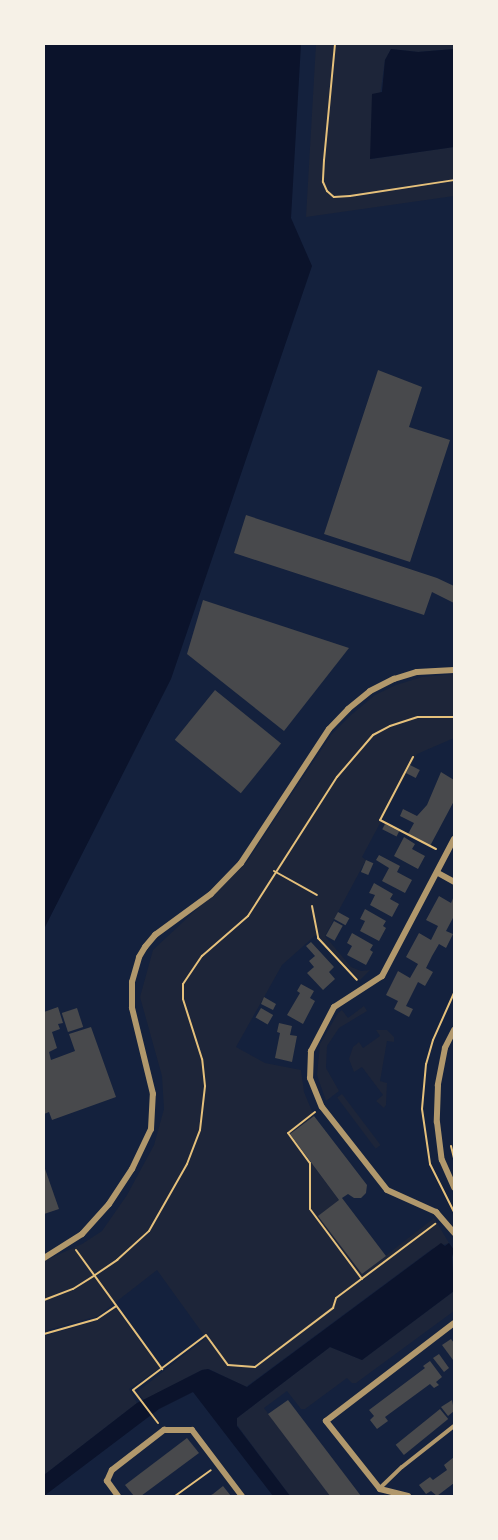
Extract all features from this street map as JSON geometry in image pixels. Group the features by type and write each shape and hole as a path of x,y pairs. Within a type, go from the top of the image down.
{"street":[{"path":"44,1258 71,1243 104,1211 132,1169 151,1129 153,1094 132,1008 132,982 139,957 145,947 155,935 211,894 241,863 329,729 348,709 370,691 394,679 417,672 454,670"},
{"path":"454,839 382,976 334,1007 311,1051 310,1078 322,1107 387,1190 436,1212 454,1233"},
{"path":"438,873 454,882"},
{"path":"454,1030 445,1048 438,1085 437,1122 442,1160 454,1187"},
{"path":"408,1497 380,1489 326,1422 454,1323"},
{"path":"118,1497 107,1481 111,1470 164,1430 192,1430 242,1497"}],"lane":[{"path":"380,1489 402,1467 454,1426"}],"path":[{"path":"335,44 324,160 323,182 327,191 334,197 350,196 454,180"},
{"path":"44,1300 73,1289 117,1260 149,1231 187,1164 200,1130 205,1086 202,1059 183,999 183,984 202,956 248,916 274,871 337,777 373,735 390,726 418,717 454,717"},
{"path":"413,758 380,820 447,855"},
{"path":"274,871 317,895"},
{"path":"312,906 318,938 363,990"},
{"path":"322,1107 288,1133 310,1163 310,1209 362,1278"},
{"path":"449,1138 454,1158"},
{"path":"155,1419 133,1390 206,1335 228,1365 255,1367 333,1308 336,1298 444,1220"},
{"path":"78,1252 162,1369"},
{"path":"44,1334 97,1319 116,1306"},
{"path":"175,1497 219,1465"}],"shaded area":[{"path":"44,44 301,44 291,218 312,266 171,679 44,929"},
{"path":"316,44 454,44 454,49 418,52 391,49 385,60 371,159 454,147 454,196 306,217"},
{"path":"391,49 418,52 454,49 454,147 370,159 372,94 382,92 385,60"},
{"path":"454,674 454,738 417,754 362,857 366,860 325,936 351,967 361,971 370,970 360,980 321,940 318,933 282,965 236,1047 265,1063 301,1070 304,1092 314,1116 290,1134 339,1200 362,1274 434,1218 449,1243 432,1249 246,1387 209,1369 202,1370 144,1400 137,1392 206,1338 157,1270 98,1316 44,1331 44,1261 82,1244 102,1231 127,1195 154,1145 164,1109 162,1076 140,997 153,950 246,863 331,735 351,715 375,695 396,685 422,677"},
{"path":"364,1006 367,1011 339,1028 327,1046 326,1068 339,1091 326,1101 317,1075 320,1044 338,1013 342,1010 348,1018"},
{"path":"376,1030 387,1030 394,1037 394,1042 387,1041 380,1081 387,1083 384,1108 376,1101 383,1095 362,1067 354,1072 349,1059 353,1047 359,1042 363,1048 380,1036"},
{"path":"342,1094 381,1145 376,1149 337,1098"},
{"path":"441,1243 445,1246 449,1243 454,1250 452,1257 454,1291 362,1360 330,1347 237,1418 237,1426 290,1496 273,1496 193,1392 159,1409 44,1496 44,1475 137,1403 208,1369 247,1387"},
{"path":"454,1291 454,1311 356,1383 352,1383 347,1378 305,1409 301,1409 287,1391 264,1408 330,1496 290,1496 237,1425 237,1418 330,1347 362,1360"},
{"path":"116,1308 160,1368 129,1389 137,1403 44,1475 44,1336 95,1321"}],"building":[{"path":"378,370 422,387 409,427 450,440 410,562 324,534"},
{"path":"246,515 437,578 454,586 454,603 432,592 424,615 234,553"},
{"path":"203,600 349,648 284,731 187,654"},
{"path":"215,690 281,743 241,793 175,740"},
{"path":"410,765 420,770 416,778 406,773"},
{"path":"441,772 454,780 454,801 430,846 408,834 414,823 400,816 403,809 417,816 427,805"},
{"path":"385,824 399,831 397,837 382,829"},
{"path":"404,837 415,844 412,849 425,856 418,869 394,856"},
{"path":"379,855 400,866 397,872 412,880 405,893 382,881 389,868 376,860"},
{"path":"366,860 373,863 368,875 361,872"},
{"path":"374,883 393,894 390,899 399,904 392,917 370,905 375,895 369,893"},
{"path":"439,896 451,903 454,896 454,916 446,931 453,934 446,948 439,944 432,956 426,968 433,972 425,986 418,982 406,1006 413,1009 409,1017 394,1009 398,1001 386,995 398,971 410,978 418,964 406,957 419,933 431,940 438,926 426,920"},
{"path":"365,909 386,921 383,926 386,928 379,941 360,931 365,921 360,919"},
{"path":"338,912 349,918 345,925 334,919"},
{"path":"334,921 343,926 335,941 326,936"},
{"path":"352,933 373,945 370,950 373,952 366,965 347,955 352,946 347,943"},
{"path":"311,942 334,967 329,972 335,979 323,990 307,973 314,967 309,961 315,956 306,946"},
{"path":"301,984 314,991 310,998 315,1001 303,1024 287,1015 300,993 297,991"},
{"path":"264,997 276,1004 273,1010 261,1004"},
{"path":"58,1007 63,1023 58,1024 60,1029 52,1032 57,1048 49,1052 51,1060 75,1051 69,1034 91,1027 116,1097 52,1120 49,1112 44,1114 44,1012"},
{"path":"77,1008 83,1027 68,1032 62,1013"},
{"path":"261,1008 273,1015 268,1025 256,1018"},
{"path":"279,1023 292,1026 290,1035 297,1036 292,1062 275,1058 280,1033 277,1032"},
{"path":"314,1116 367,1185 366,1193 361,1198 354,1198 348,1194 342,1198 386,1256 362,1274 318,1216 339,1200 290,1134"},
{"path":"44,1166 59,1209 44,1214"},
{"path":"451,1339 454,1343 453,1360 442,1345"},
{"path":"439,1354 449,1368 444,1372 433,1358"},
{"path":"430,1361 442,1377 436,1382 439,1385 434,1388 430,1384 385,1417 388,1421 377,1429 370,1420 374,1416 369,1410 425,1368 423,1366"},
{"path":"288,1400 361,1496 330,1496 268,1414"},
{"path":"452,1400 454,1411 448,1416 441,1407"},
{"path":"440,1409 448,1419 404,1455 396,1445"},
{"path":"187,1438 199,1453 141,1496 134,1496 125,1485"},
{"path":"454,1457 454,1483 437,1496 431,1491 426,1494 419,1485 430,1477 433,1480 447,1470 444,1465"},
{"path":"223,1486 231,1496 209,1496 213,1494"}]}
